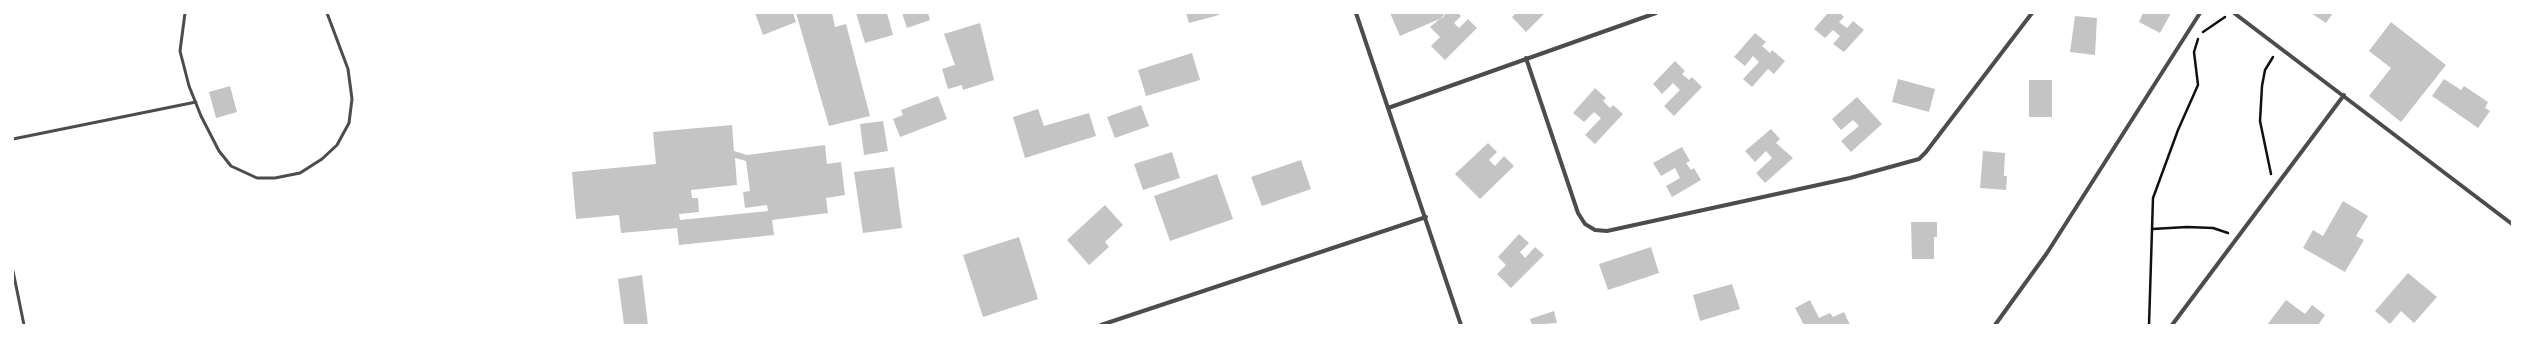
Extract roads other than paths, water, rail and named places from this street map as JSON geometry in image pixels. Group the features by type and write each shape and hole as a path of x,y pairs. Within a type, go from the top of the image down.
{"street":[{"path":"1356,13 1462,325"},
{"path":"1388,108 1656,13"},
{"path":"1526,58 1578,214 1585,224 1595,230 1607,231 1850,178 1919,159 1926,152 2032,13"},
{"path":"1995,325 2048,253 2200,13"},
{"path":"2234,13 2512,224"},
{"path":"2172,325 2277,188 2344,96"},
{"path":"1101,325 1426,217"}],"lane":[{"path":"185,13 180,51 196,102 218,151 231,166 257,178 275,178 300,173 322,159 337,145 349,123 352,98 348,69 327,13"},
{"path":"13,139 196,102"},
{"path":"13,271 24,325"}]}
